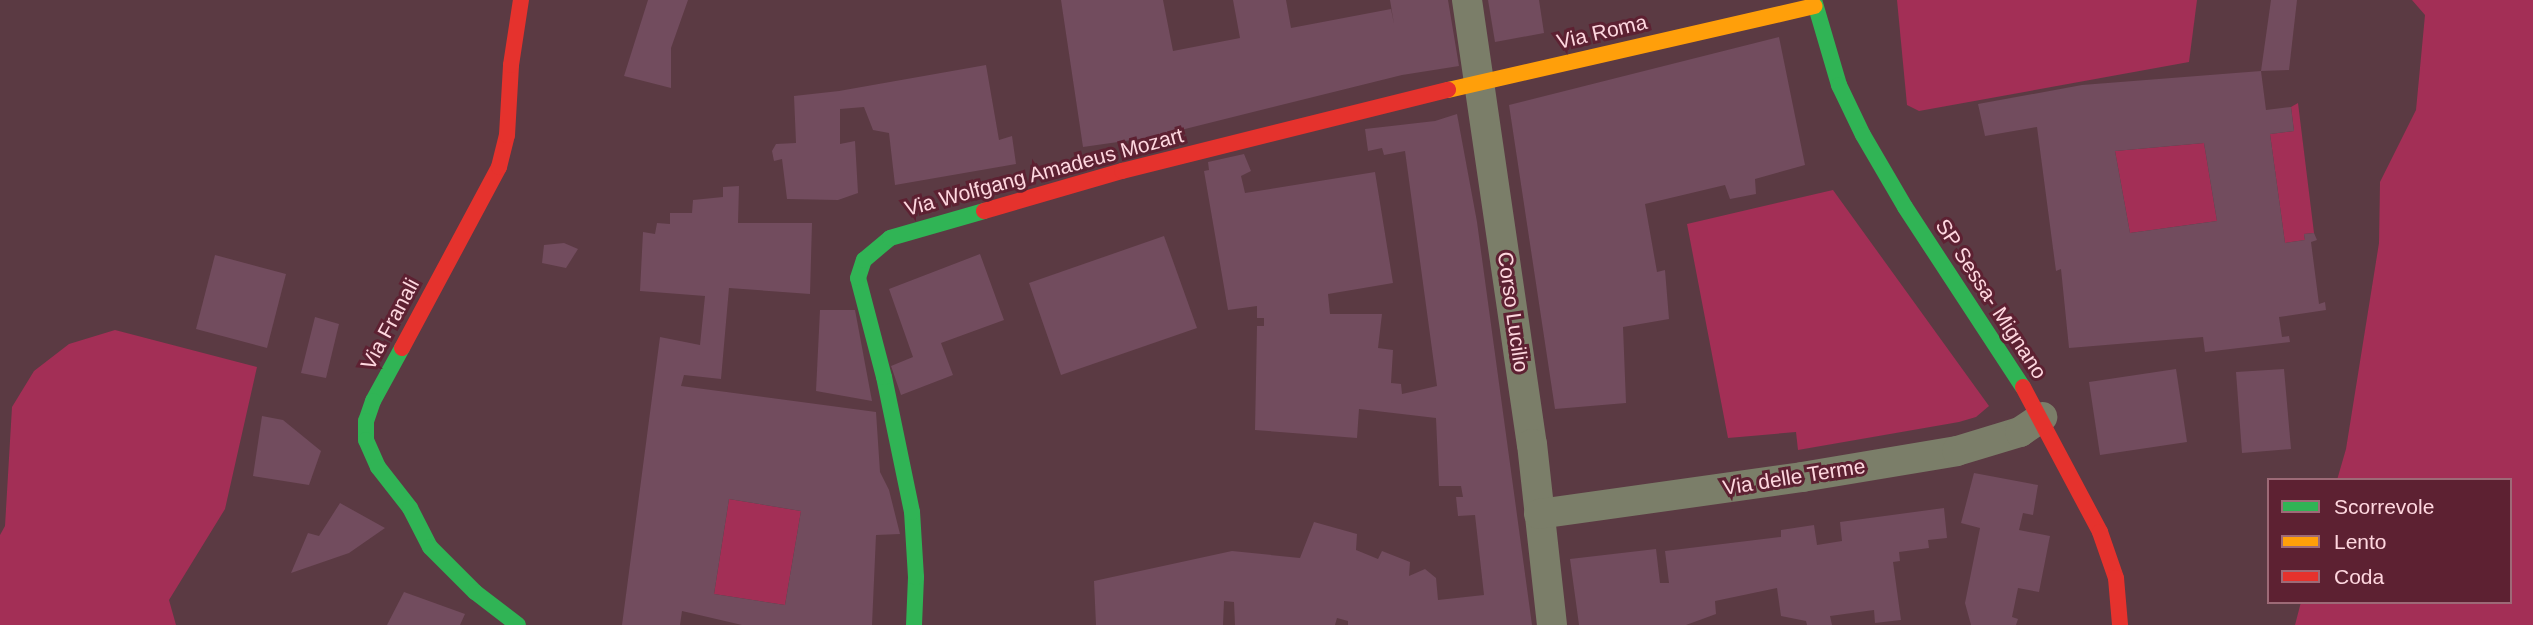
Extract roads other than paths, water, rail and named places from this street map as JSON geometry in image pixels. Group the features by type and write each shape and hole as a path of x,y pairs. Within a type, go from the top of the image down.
{"street":[{"name":"Via Franali","path":"518,625 475,592 430,547 410,508 378,467 366,440 366,421 373,401 499,167 507,135 511,65 522,0"},
{"name":"Corso Lucilio","path":"1467,0 1481,81 1552,625"},
{"name":"Via Roma","path":"1481,81 1814,3"},
{"name":"SP Sessa- Mignano","path":"1814,3 1839,85 1863,135 1905,207 2042,417 2100,532 2116,578 2120,625"},
{"name":"Via Wolfgang Amadeus Mozart","path":"914,625 916,578 912,512 884,377 859,286 864,260 876,248 890,238 918,228 1236,142 1481,81"},
{"name":"Via delle Terme","path":"1539,514 1957,452 2020,432 2042,417"}]}
